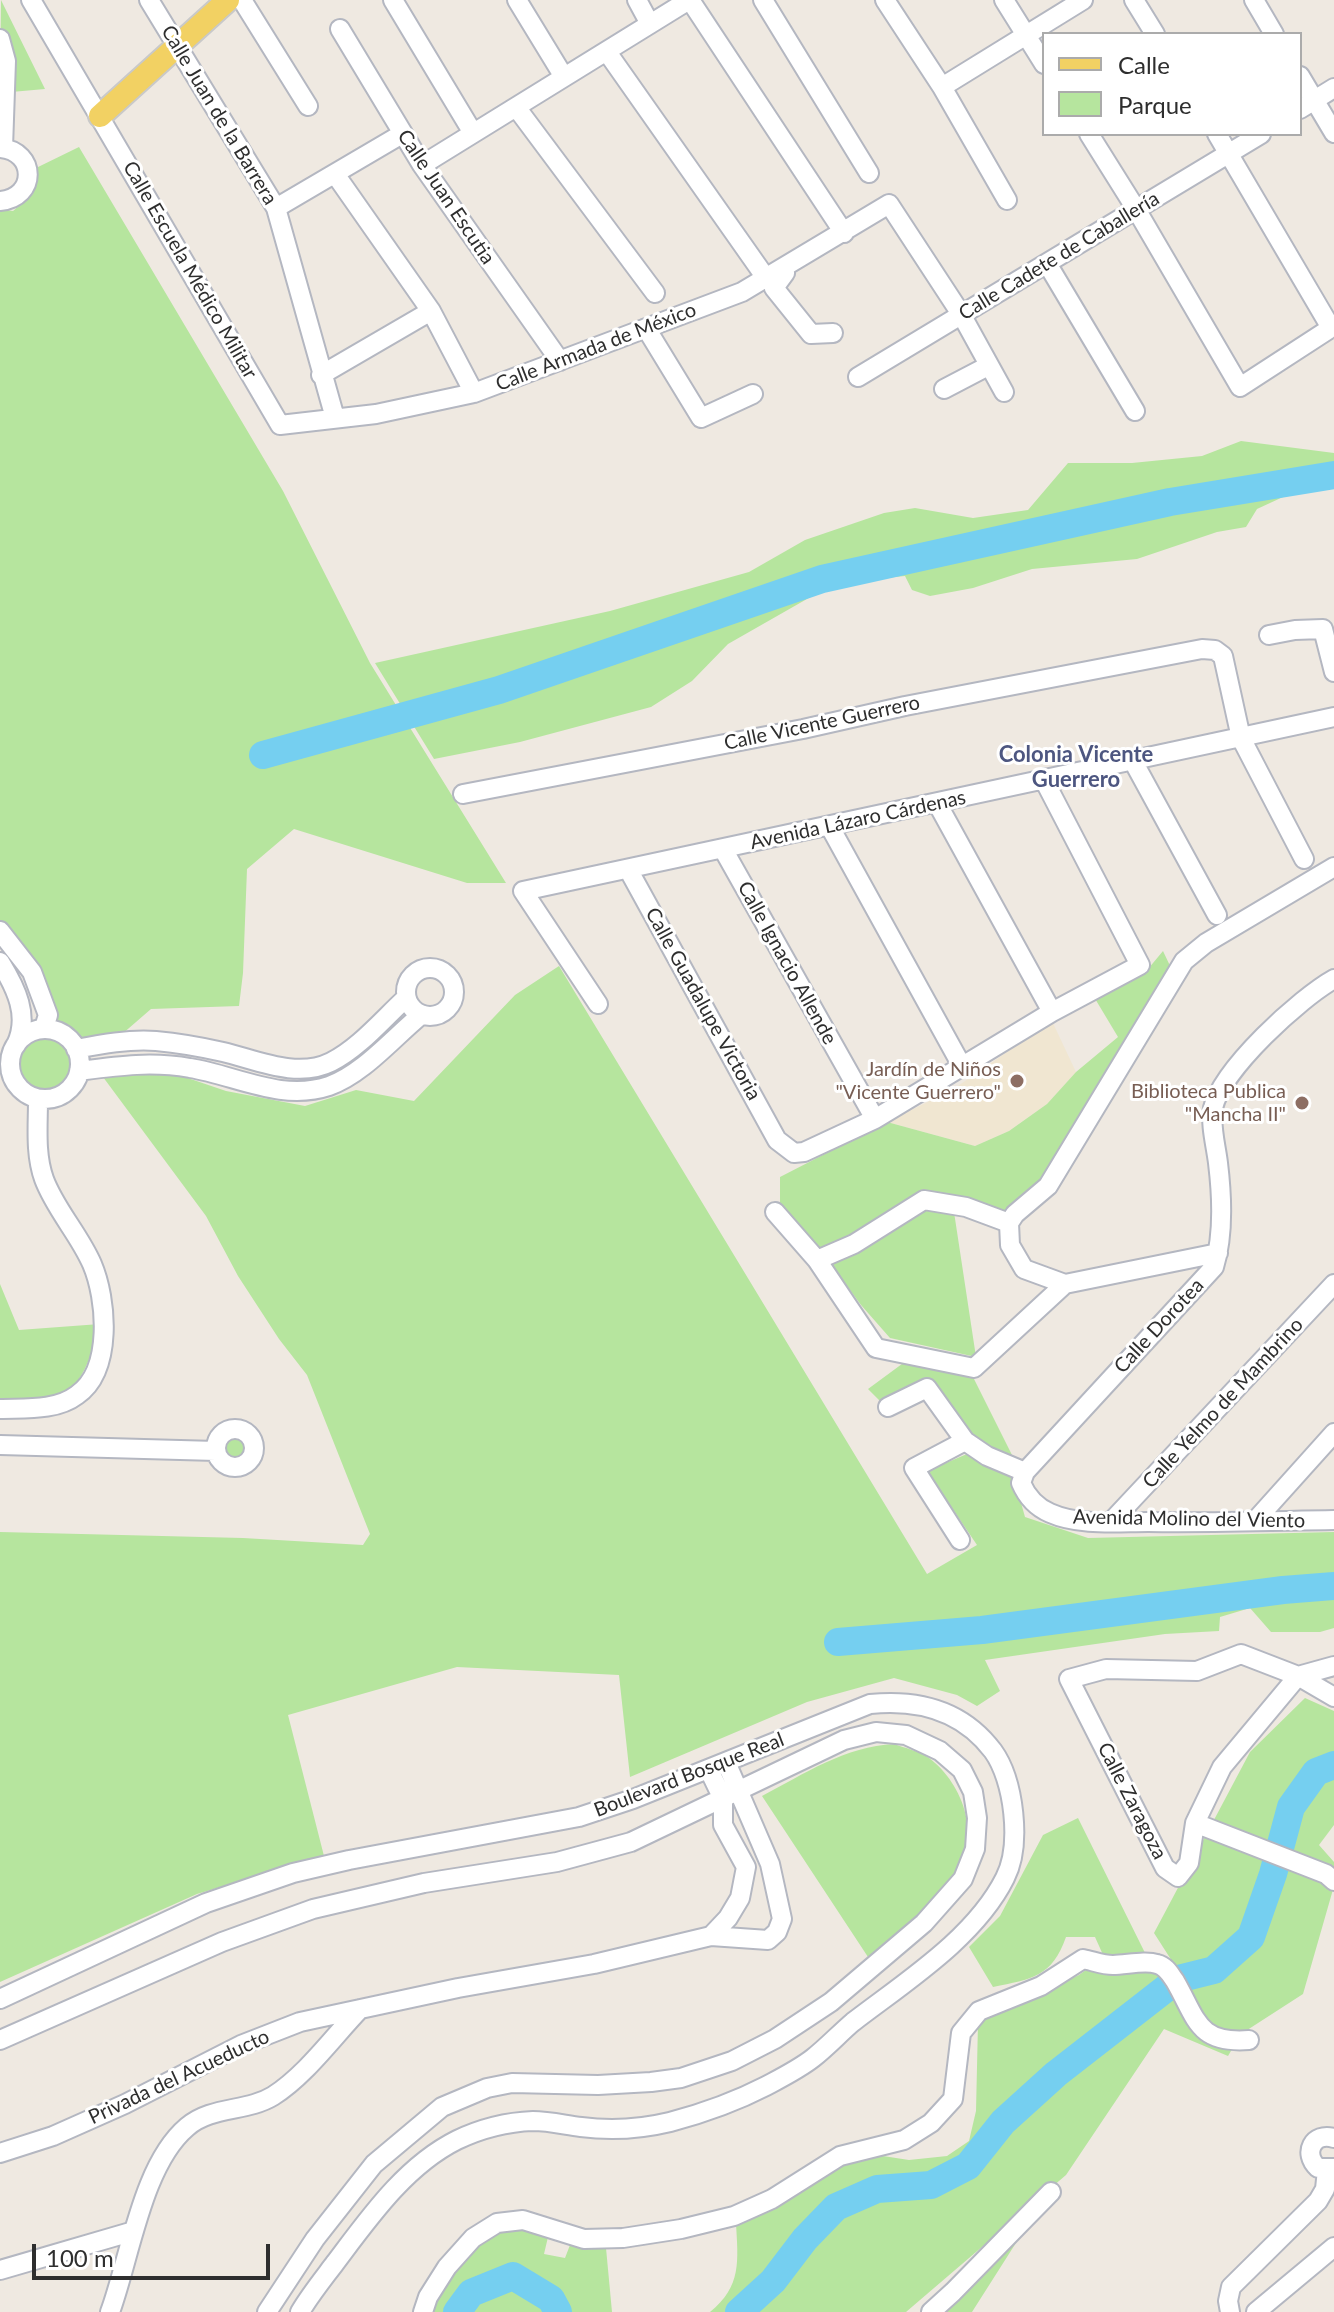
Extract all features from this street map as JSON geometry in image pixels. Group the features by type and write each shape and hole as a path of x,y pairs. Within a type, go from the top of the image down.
{"main road":[{"path":"100,116 228,0"}],"street":[{"name":"Calle Escuela Médico Militar","path":"31,0 280,425"},
{"name":"Calle Juan de la Barrera","path":"149,0 276,208 335,418"},
{"path":"242,0 308,106"},
{"path":"393,0 473,133"},
{"path":"517,0 564,77"},
{"path":"637,0 650,24"},
{"path":"422,165 689,0 844,233"},
{"path":"763,0 869,173"},
{"path":"885,0 942,87 1007,200"},
{"path":"1004,0 1042,61"},
{"path":"942,87 1083,0"},
{"path":"1134,0 1154,32"},
{"path":"1254,0 1273,32"},
{"name":"Calle Juan Escutia","path":"340,29 422,165 562,367"},
{"path":"0,39 6,61 2,148 20,155 28,172 24,189 19,195 0,201"},
{"path":"607,52 766,278"},
{"path":"1302,84 1307,104 1334,133"},
{"path":"1307,104 1334,88"},
{"path":"516,107 655,293"},
{"path":"276,208 402,134"},
{"path":"1090,136 1240,387 1333,327 1218,136"},
{"name":"Calle Cadete de Caballería","path":"858,377 1258,136"},
{"path":"335,174 431,311 474,393"},
{"name":"Calle Armada de México","path":"280,425 376,414 474,393 562,367 588,350 742,292 889,204 961,314"},
{"path":"1048,265 1135,411"},
{"path":"782,269 785,273 774,288 811,334 833,333"},
{"path":"321,375 431,311"},
{"path":"961,314 1004,392"},
{"path":"646,328 701,418 753,394"},
{"path":"944,389 988,366"},
{"path":"1269,635 1323,629 1334,672"},
{"name":"Calle Vicente Guerrero","path":"463,794 1202,649 1215,650 1223,656 1241,738"},
{"name":"Avenida Lázaro Cárdenas","path":"598,1004 523,891 1334,717"},
{"path":"1241,738 1304,859"},
{"path":"1133,761 1217,915"},
{"path":"875,1119 1052,1012 1140,965 1043,778"},
{"path":"937,803 1052,1012"},
{"path":"830,827 963,1068"},
{"name":"Calle Ignacio Allende","path":"723,849 875,1119"},
{"path":"1065,1284 1024,1269 1010,1245 1009,1223 1048,1186 1184,961 1195,950 1334,867"},
{"name":"Calle Guadalupe Victoria","path":"628,869 777,1140 794,1153 804,1152 875,1119"},
{"path":"0,931 32,972 48,1015 44,1028"},
{"path":"0,962 15,988 23,1018 22,1032 8,1058 8,1081 38,1100 59,1097 75,1082 79,1071 76,1049 57,1030 44,1028 24,1035 8,1058"},
{"path":"434,968 448,976 454,991 449,1006 437,1015 421,1015 414,1011 406,998 407,982 418,971 434,968"},
{"name":"Calle Dorotea","path":"1025,1472 1214,1267 1221,1219 1213,1108 1222,1089 1250,1051 1286,1014 1334,979"},
{"path":"76,1049 124,1041 153,1041 211,1050 287,1069 307,1069 329,1063 345,1053 406,998"},
{"path":"79,1071 125,1064 161,1064 217,1074 268,1088 307,1090 328,1086 356,1072 421,1015"},
{"path":"0,1409 54,1406 78,1395 94,1373 103,1343 101,1287 84,1248 44,1180 39,1152 38,1100"},
{"path":"817,1260 854,1244 924,1200 966,1207 1009,1223"},
{"path":"775,1212 817,1260 876,1348 974,1368 1065,1284 1218,1253"},
{"name":"Calle Yelmo de Mambrino","path":"1111,1522 1334,1284"},
{"path":"888,1407 927,1388 965,1441 987,1456 1025,1472"},
{"path":"1255,1521 1334,1433"},
{"path":"960,1540 914,1468 965,1441"},
{"path":"0,1445 216,1451"},
{"name":"Avenida Molino del Viento","path":"1025,1472 1021,1483 1030,1500 1064,1518 1111,1522 1334,1520"},
{"name":"Calle Zaragoza","path":"1241,1654 1298,1676 1222,1767 1195,1823 1189,1863 1178,1877 1165,1868 1069,1679 1106,1669 1197,1671 1241,1654"},
{"path":"1298,1676 1334,1666"},
{"path":"1298,1676 1334,1697"},
{"name":"Boulevard Bosque Real","path":"0,1999 206,1903 293,1873 579,1817 718,1766 870,1704 893,1702 928,1706 957,1717 984,1739 1003,1765 1010,1798 1015,1841 1006,1877 976,1919 927,1966 811,2059 765,2087 719,2108 666,2123 622,2130 535,2121 514,2123 458,2140 420,2163 390,2195 302,2309 284,2288"},
{"name":"Boulevard Bosque Real","path":"0,2040 266,1924 313,1909 424,1883 590,1855 631,1842 844,1740 876,1732 906,1735 940,1751 962,1770 973,1792 977,1818 975,1849 963,1879 924,1923 831,2002 775,2039 732,2061 681,2078 624,2085 512,2083 487,2088 442,2107 374,2164 315,2239 267,2312"},
{"name":"Privada del Acueducto","path":"0,2153 53,2136 125,2104 241,2045 300,2022 458,1988 594,1964 711,1936 768,1940 777,1932 782,1919 770,1864 718,1766"},
{"name":"Privada del Acueducto","path":"731,1795 723,1825 746,1867"},
{"path":"1195,1823 1326,1874 1334,1881"},
{"path":"711,1936 728,1918 740,1898 746,1867 770,1864"},
{"path":"423,2312 428,2297 447,2267 473,2238 497,2223 523,2220 584,2239 623,2238 681,2229 734,2216 772,2199 840,2156 904,2140 931,2123 953,2099 961,2033 979,2011 1041,1986 1083,1959 1109,1965 1157,1964 1173,1978 1193,2018 1214,2038 1228,2042 1249,2040"},
{"path":"831,2002 850,2025"},
{"path":"110,2312 148,2187 170,2146 188,2126 209,2114 271,2097 300,2072 360,2009"},
{"path":"1230,2312 1228,2301 1231,2287 1318,2201 1330,2169 1313,2164 1310,2147 1323,2136 1334,2138"},
{"path":"931,2312 1051,2192"},
{"path":"0,2270 134,2231"},
{"path":"1256,2312 1334,2247"}],"shaded area":[{"name":"Jardín de Niños \"Vicente Guerrero\"","path":"1052,1021 1076,1072 1047,1104 1009,1131 975,1146 887,1122 952,1090"}],"green space":[{"path":"1,0 45,89 0,93"},
{"path":"79,147 283,491 370,663 506,883 467,883 294,829 247,869 239,1006 151,1009 121,1035 79,1039 54,1018 29,953 0,926 0,209 13,211 33,194 36,168"},
{"path":"1241,441 1334,453 1334,485 1309,485 1257,509 1246,527 1217,532 1137,559 1032,569 973,588 930,596 912,590 905,576 835,583 728,644 692,681 651,707 520,742 434,759 375,663 610,611 749,572 805,540 884,513 915,508 973,518 1028,510 1068,463 1132,463 1202,456"},
{"path":"1163,951 1172,970 1041,1187 1006,1216 925,1194 845,1244 818,1253 780,1209 780,1177 887,1122 975,1146 1009,1131 1047,1104 1076,1072 1118,1037 1094,997 1148,969"},
{"path":"559,966 927,1574 977,1545 927,1471 967,1454 1014,1478 1025,1517 1088,1538 1334,1532 1334,1628 1320,1632 1271,1632 1250,1608 1220,1617 1219,1631 1165,1634 985,1660 1000,1691 977,1706 957,1695 894,1678 807,1702 630,1777 619,1675 457,1667 288,1715 324,1856 197,1894 0,1982 0,1532 243,1538 363,1545 370,1534 307,1375 238,1276 206,1216 103,1077 116,1071 167,1071 226,1091 305,1106 356,1090 414,1101 515,995"},
{"path":"45,1035 66,1043 74,1064 66,1085 45,1093 24,1085 16,1064 24,1043"},
{"path":"924,1205 954,1212 976,1357 890,1338 833,1267 834,1256 890,1233"},
{"path":"0,1284 19,1330 100,1324 84,1370 62,1396 45,1401 0,1403"},
{"path":"906,1361 971,1373 1016,1463 969,1437 928,1384 883,1404 868,1389"},
{"path":"235,1432 247,1436 251,1448 247,1460 235,1464 223,1460 219,1448 223,1436"},
{"path":"1305,1698 1334,1711 1334,1825 1319,1845 1334,1862 1334,1886 1303,1994 1241,2034 1228,2056 1164,2029 1066,2175 906,2312 710,2312 728,2292 736,2272 736,2223 837,2161 870,2154 909,2160 947,2156 969,2141 976,2111 978,2023 1079,1975 1104,1957 1095,1937 1066,1937 1054,1961 1039,1974 993,1987 969,1947 1000,1916 1043,1835 1078,1818 1153,1969 1179,1972 1154,1933 1250,1752"},
{"path":"894,1744 929,1758 952,1782 966,1814 967,1847 963,1863 945,1889 914,1920 868,1957 762,1796 842,1756"},
{"path":"519,2226 548,2237 544,2254 565,2258 570,2245 606,2248 612,2312 431,2312 437,2290 486,2233"},
{"path":"1021,2235 972,2312 941,2312"}],"waterway":[{"path":"263,755 499,690 822,579 1170,502 1334,475"},
{"path":"838,1642 982,1630 1334,1586"},
{"path":"739,2312 773,2281 805,2239 836,2207 877,2189 931,2185 968,2166 1003,2122 1056,2074 1178,1979 1214,1970 1251,1937 1273,1874 1291,1807 1316,1772 1334,1765"},
{"path":"457,2312 471,2293 513,2276 551,2299 558,2312"}],"place":[{"name":"Jardín de Niños \"Vicente Guerrero\"","path":"1017,1081"},
{"name":"Biblioteca Publica \"Mancha II\"","path":"1302,1103"}],"district":[{"name":"Colonia Vicente Guerrero","path":"1076,768"}]}
